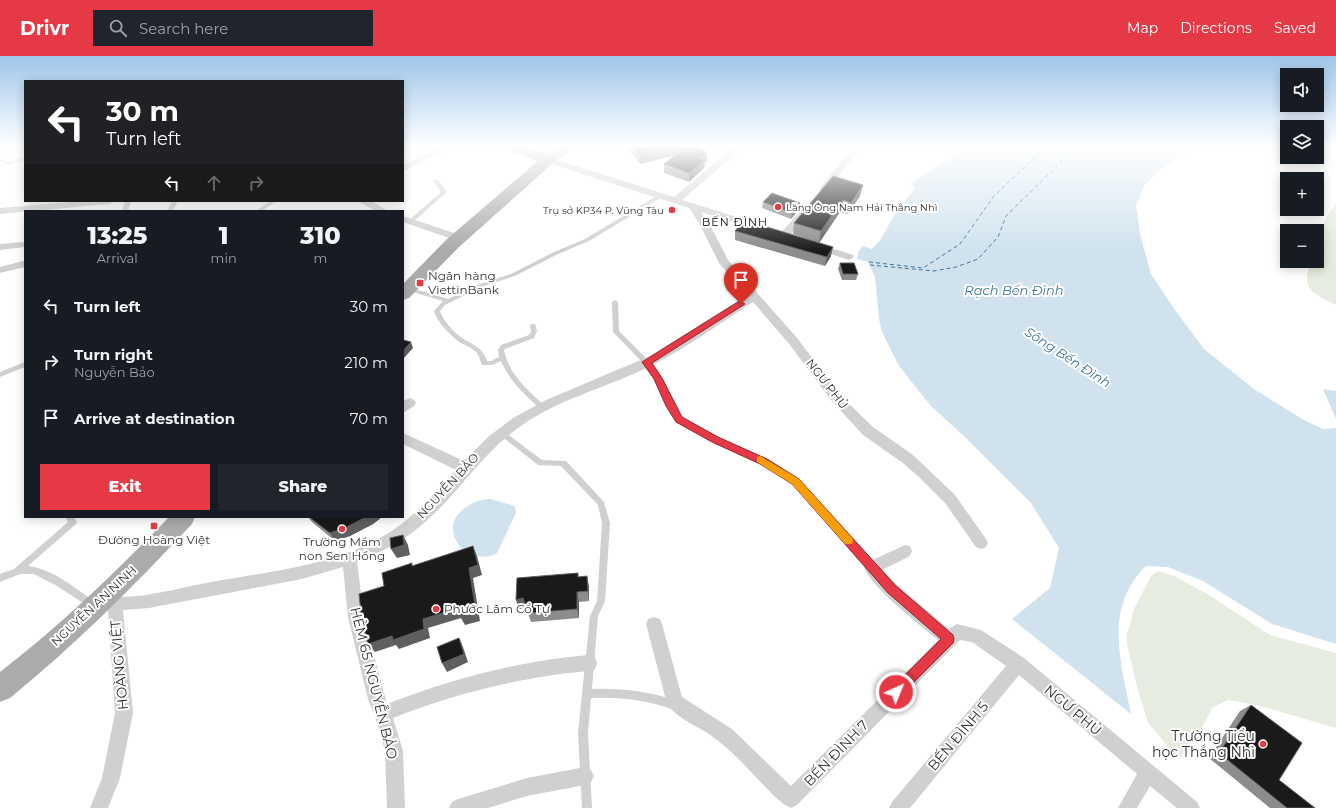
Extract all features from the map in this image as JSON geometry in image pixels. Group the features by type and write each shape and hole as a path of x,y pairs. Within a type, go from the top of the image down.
{"main road":[{"path":"406,292 459,238 525,180"},
{"name":"NGUYỄN AN NINH","path":"0,689 104,605 183,518"}],"street":[{"path":"611,180 781,235 831,180"},
{"path":"675,201 700,180"},
{"path":"24,210 49,209 102,202"},
{"path":"365,202 381,210"},
{"name":"NGƯ PHỦ","path":"692,206 704,223 723,262 794,342 839,402 868,432 908,459 925,474 950,499 981,543"},
{"path":"0,211 24,210"},
{"path":"407,220 459,238"},
{"path":"806,243 849,257"},
{"path":"0,247 22,245"},
{"path":"0,270 22,264"},
{"name":"NGUYỄN BẢO","path":"104,605 149,601 302,572 368,551 411,526 425,514 481,451 518,421 543,408 646,362 672,348 754,296"},
{"path":"404,438 466,468"},
{"path":"905,551 871,568 892,590 949,639"},
{"name":"HẺM 65 NGUYỄN BẢO","path":"349,558 356,617 376,699 383,714 394,751 396,808"},
{"name":"HOÀNG VIỆT","path":"99,808 111,778 124,713 104,605"},
{"path":"654,624 673,698 678,705 724,734 792,804"},
{"name":"NGƯ PHỦ","path":"949,639 957,632 975,635 1018,664 1191,808"},
{"name":"BẾN ĐÌNH 7","path":"792,804 949,639"},
{"path":"383,714 416,700 460,685 500,675 562,664 590,663"},
{"name":"BẾN ĐÌNH 5","path":"898,808 1018,664"},
{"path":"1127,808 1148,773"},
{"path":"458,808 527,787 585,776"}],"lane":[{"path":"407,220 444,192 436,181"},
{"path":"502,358 492,363 484,363 484,358 477,350 460,339 446,326 438,315 438,311 443,304 479,286 513,275 556,253 587,240 660,196"},
{"path":"260,210 272,202"},
{"path":"406,292 449,301"},
{"path":"615,302 616,332 646,362 658,378 670,406 679,420 715,439 764,461 796,481 871,568"},
{"path":"533,326 534,331 532,336 503,347 501,350 502,358 510,374 543,408"},
{"path":"0,376 24,364"},
{"path":"502,433 541,463 563,463 601,504 606,523 601,601 594,616 583,733 587,808"},
{"path":"17,571 74,522 70,518"},
{"path":"0,578 17,571 38,571 104,605"},
{"path":"587,694 628,693 649,696 678,705"}],"shaded area":[{"path":"1336,203 1336,305 1310,289 1307,278 1309,268 1324,268 1324,224"},
{"path":"1158,571 1174,576 1209,595 1270,635 1336,653 1336,728 1257,705 1228,700 1213,707 1202,727 1178,760 1148,722 1138,691 1127,644 1127,634 1135,607 1151,576"}],"water":[{"name":"Rạch Bến Đình","path":"917,180 1150,180 1144,186 1136,205 1140,234 1151,274 1204,349 1254,389 1304,420 1323,429 1336,428 1336,644 1272,624 1203,581 1168,567 1146,566 1133,582 1124,600 1120,618 1120,655 1131,714 1012,619 1050,588 1059,548 1031,503 966,438 931,406 899,366 882,332 879,319 875,277 868,262 857,259 858,252 863,246 872,249 881,239 893,217 915,188 911,184"},
{"path":"1323,389 1336,391 1336,419"},
{"path":"490,499 515,506 516,513 497,553 483,557 476,556 463,549 458,544 454,537 453,524 460,512 465,508 478,501"}],"building":[{"path":"830,180 847,180 863,185 851,203 843,200 821,231 794,223"},
{"path":"772,193 800,203 792,213 763,202"},
{"path":"744,220 833,247 827,257 735,231"},
{"path":"840,263 854,263 858,274 843,274"},
{"path":"404,340 411,342 404,350"},
{"path":"310,518 364,518 345,528 330,533"},
{"path":"403,535 404,545 391,549 390,538"},
{"path":"473,546 478,565 469,568 476,612 460,616 459,608 423,619 424,629 393,640 392,636 368,644 362,622 359,594 384,586 382,573 412,563 412,566"},
{"path":"578,573 578,577 587,576 588,591 577,592 577,609 528,613 523,598 516,600 517,578"},
{"path":"459,638 464,654 442,663 437,647"},
{"path":"1251,705 1302,743 1279,780 1315,808 1287,808 1219,753"}],"ferry route":[{"path":"869,262 923,268 960,244 994,196 1011,180"},
{"path":"870,265 934,271 956,267 978,259 998,237 1006,216 1042,180"}],"slow traffic":[{"path":"760,460 796,481 848,541"}],"place":[{"name":"Lăng Ông Nam Hải Thắng Nhì","path":"778,207"},
{"name":"Trụ sở KP34 P. Vũng Tàu","path":"672,210"},
{"name":"Ngân hàng ViettinBank","path":"420,283"},
{"name":"Đường Hoàng Việt","path":"154,526"},
{"name":"Trường Mầm non Sen Hồng","path":"342,529"},
{"name":"Phước Lâm Cổ Tự","path":"436,609"},
{"name":"Trường Tiểu học Thắng Nhì","path":"1263,744"}],"district":[{"name":"BẾN ĐÌNH","path":"735,222"}],"route":[{"path":"741,304 654,359 646,362 658,378 670,406 679,420 715,439 764,461 796,481 871,568 892,590 949,639 896,692"}],"water label":[{"name":"Sông Bến Đình","path":"1068,357"}]}
